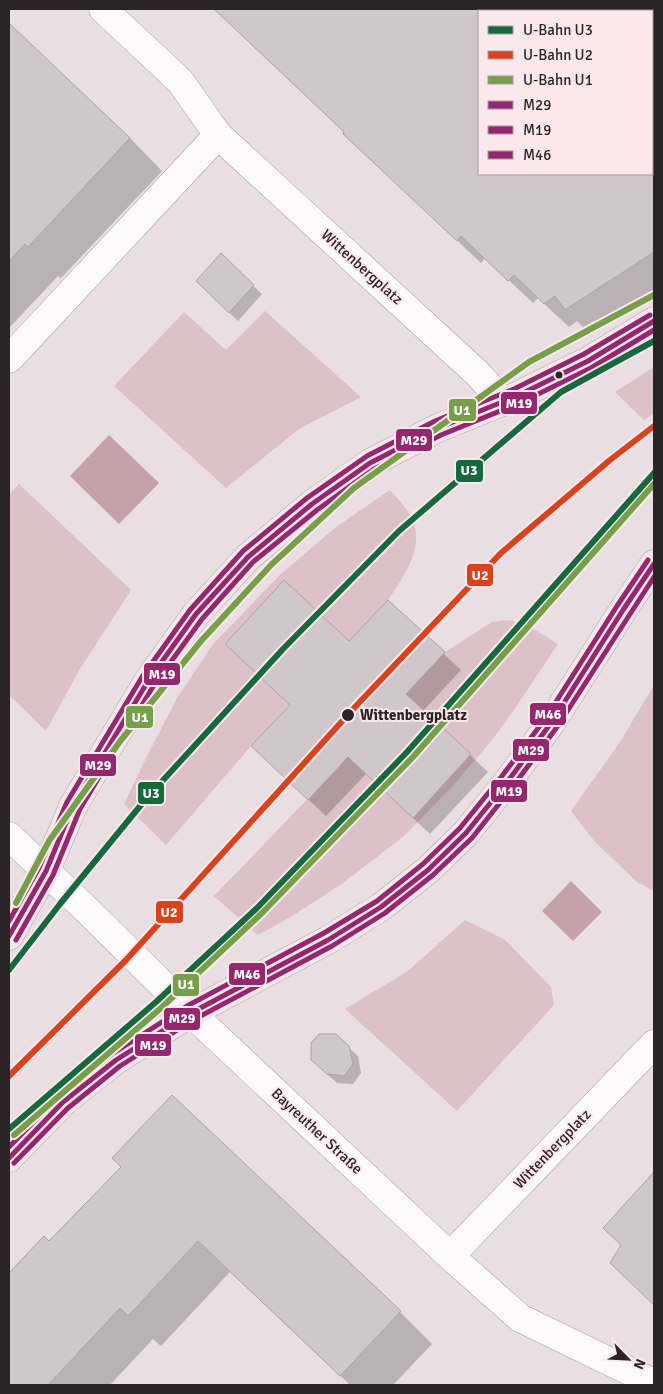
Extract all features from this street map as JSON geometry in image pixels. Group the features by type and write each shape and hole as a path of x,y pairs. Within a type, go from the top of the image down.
{"main road":[{"path":"9,936 46,871 73,806 148,681 196,614 248,557 312,504 370,463 438,428 499,404 588,361 654,321"},
{"path":"9,1158 63,1102 116,1060 191,1013 328,940 381,906 428,870 466,833 508,781 550,723 654,564"}],"street":[{"name":"Wittenbergplatz","path":"103,9 180,81 218,135 478,374 499,404"},
{"path":"9,359 218,135"},
{"name":"Bayreuther Straße","path":"9,836 191,1013 450,1256 520,1318 654,1383"},
{"name":"Wittenbergplatz","path":"450,1256 654,1044"}],"shaded area":[{"path":"265,311 361,397 299,429 226,488 114,386 184,312 226,350"},
{"path":"654,367 654,413 644,420 615,392"},
{"path":"109,435 159,483 119,524 70,476"},
{"path":"19,484 131,590 80,669 46,731 9,695 9,495"},
{"path":"390,490 409,513 416,532 414,553 400,582 388,600 251,746 166,845 124,804 177,698 213,644 280,575 336,527"},
{"path":"509,620 528,627 558,644 492,740 452,787 404,836 343,883 289,918 258,935 214,896 348,757 413,818 471,754 406,694 445,652 492,622"},
{"path":"654,685 654,891 637,882 595,842 571,811 620,742"},
{"path":"571,881 602,912 573,941 542,911"},
{"path":"465,920 504,939 551,987 554,1005 457,1111 345,1009 408,971"}],"building":[{"path":"214,9 479,9 478,175 654,174 654,252 565,310 555,296 544,304 514,275 508,281 461,236 457,241 343,134 344,132"},
{"path":"9,23 130,138 28,247 25,244 9,261"},
{"path":"221,253 254,285 229,313 196,281"},
{"path":"284,580 349,641 388,600 445,652 406,694 471,754 413,818 348,757 308,800 251,746 290,705 225,644"},
{"path":"319,1034 336,1034 349,1046 353,1064 344,1076 327,1074 311,1060 311,1043"},
{"path":"172,1095 401,1311 340,1376 198,1241 128,1316 120,1308 48,1385 9,1385 9,1273 44,1236 49,1241 121,1167 112,1158"},
{"path":"654,1172 654,1305 610,1263 621,1245 603,1228"}],"metro line":[{"name":"U1","path":"16,903 49,841 121,740 201,641 271,565 354,488 529,362 654,295"},
{"name":"U3","path":"9,970 145,800 283,649 399,531 561,392 654,341"},
{"name":"U2","path":"9,1076 126,960 355,707 501,553 610,460 654,426"},
{"name":"U3","path":"9,1129 156,1002 257,908 407,752 654,473"},
{"name":"U1","path":"14,1135 161,1008 262,913 413,757 654,484"}],"transit line":[{"name":"M46","path":"9,921 39,868 67,802 142,677 190,610 243,551 307,498 367,456 435,421 514,389 584,354 650,315"},
{"name":"M29","path":"9,936 46,871 73,806 148,681 196,614 248,557 312,504 370,463 438,428 517,396 588,361 654,321"},
{"name":"M19","path":"16,940 53,875 80,809 154,685 202,619 253,562 317,510 374,469 441,435 520,403 591,368 654,330"},
{"name":"M46","path":"9,1147 58,1097 112,1054 187,1006 324,933 377,901 423,864 460,828 545,719 648,560"},
{"name":"M29","path":"9,1158 63,1102 116,1060 191,1013 328,940 381,907 428,870 466,833 551,723 654,564"},
{"name":"M19","path":"14,1163 68,1108 120,1066 195,1019 332,946 385,913 433,875 472,838 514,785 557,727 654,577"}],"place":[{"name":"Wittenbergplatz","path":"348,715"}]}
